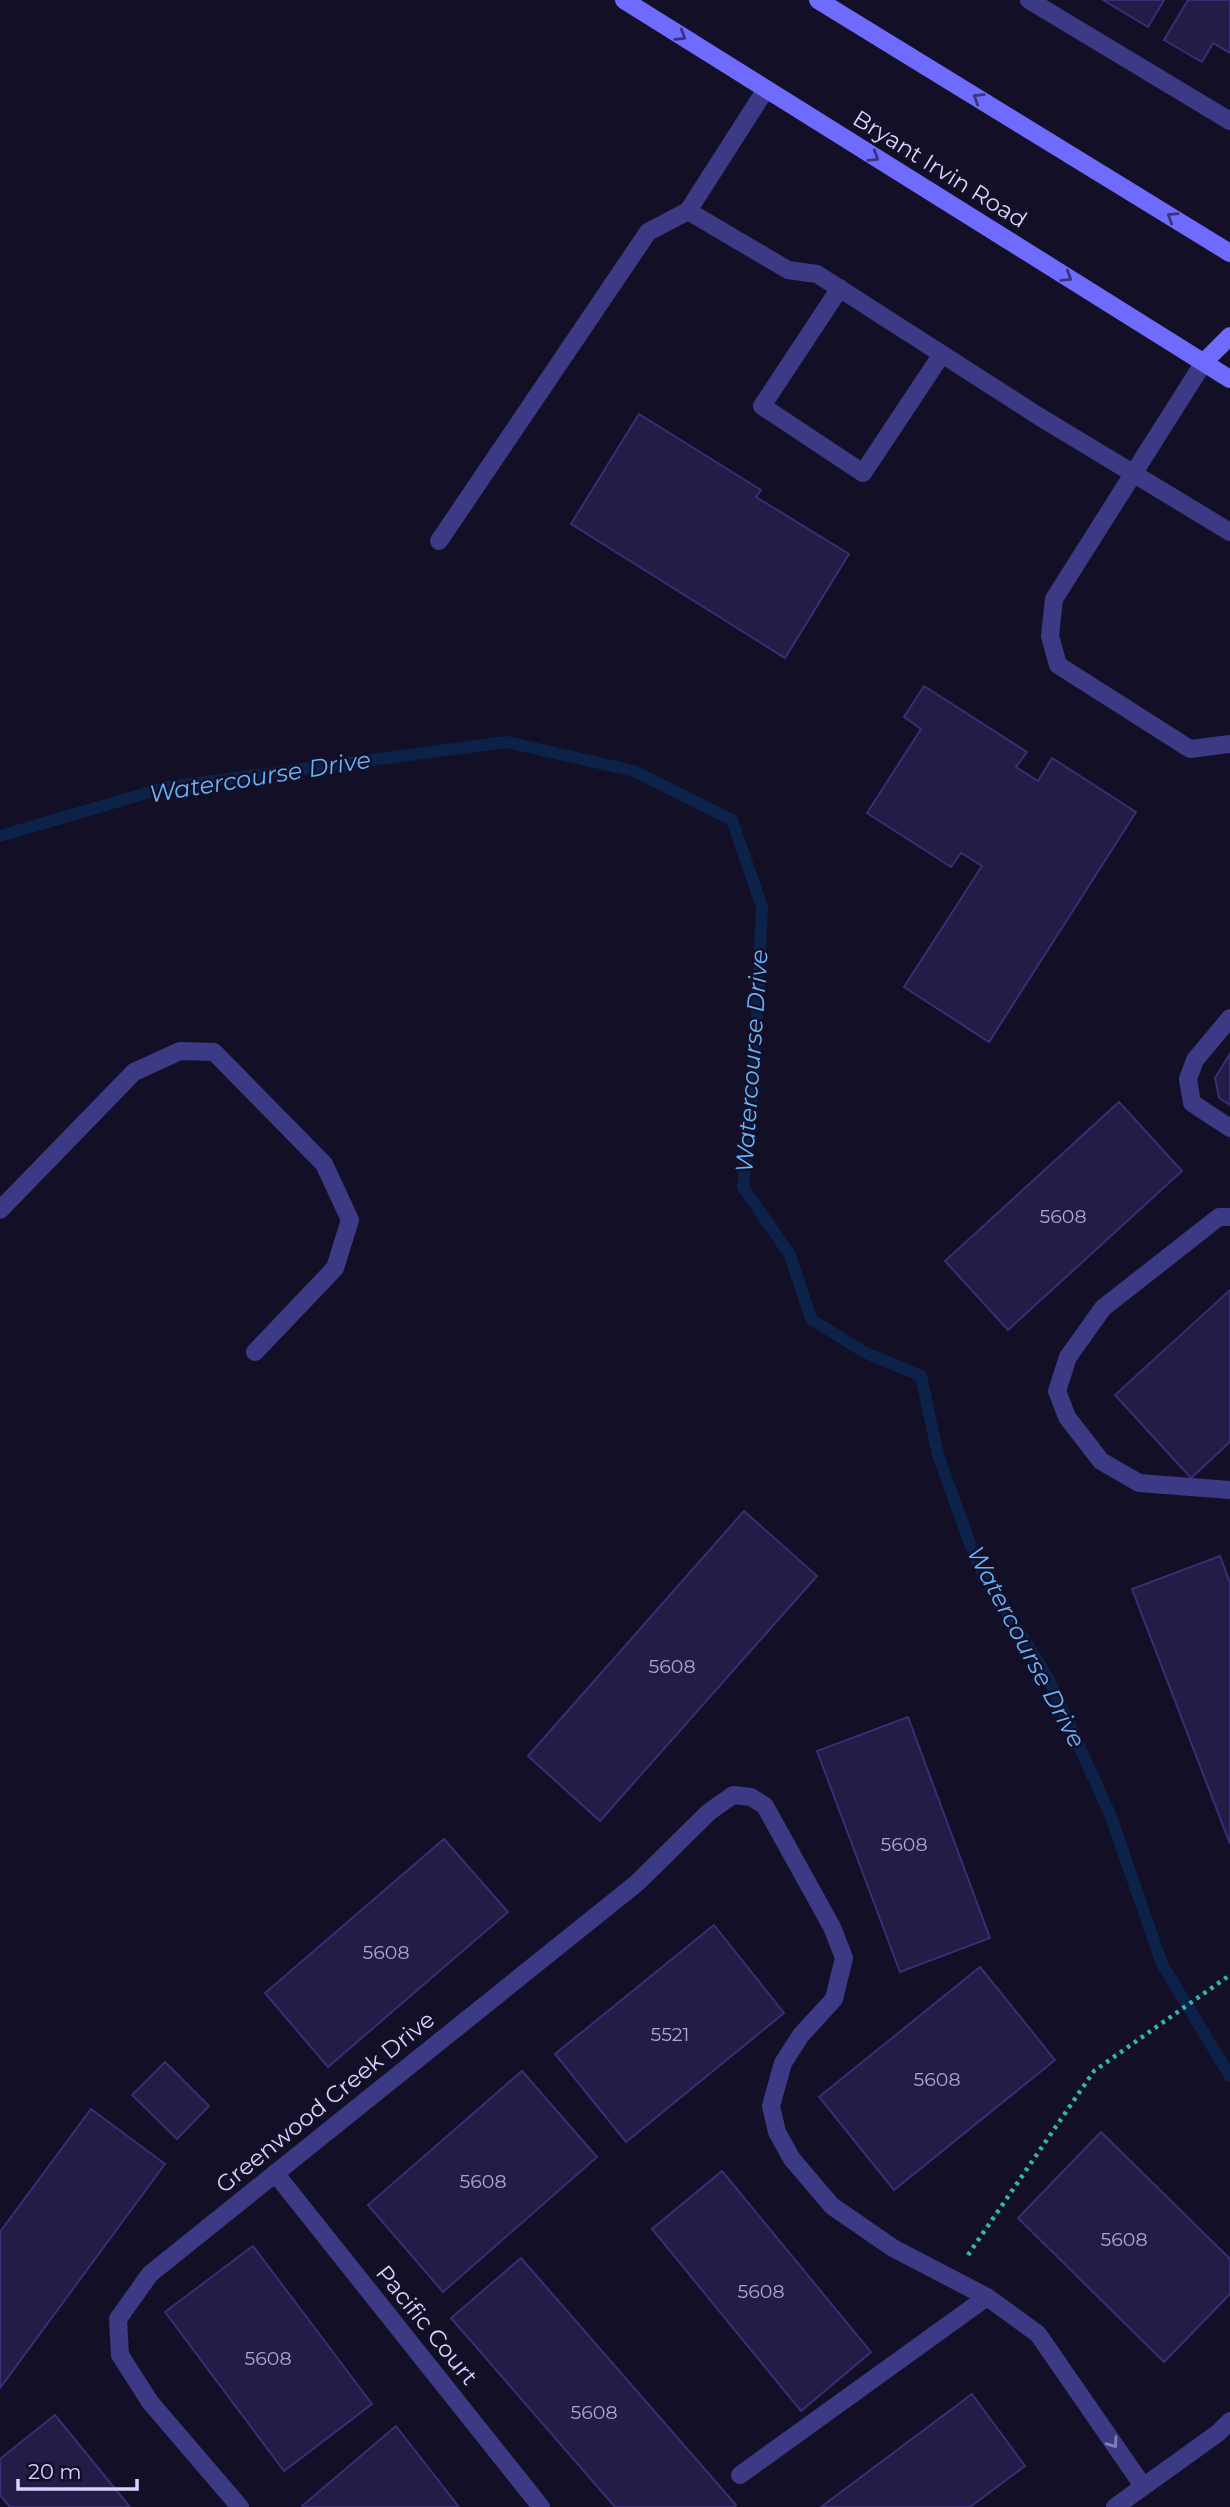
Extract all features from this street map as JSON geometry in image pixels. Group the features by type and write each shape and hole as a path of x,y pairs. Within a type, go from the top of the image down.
{"main road":[{"name":"Bryant Irvin Road","path":"624,0 1230,379"},
{"path":"818,0 1230,253"},
{"path":"1204,362 1230,336"}],"street":[{"path":"1029,0 1230,121"},
{"path":"439,541 648,232 688,211 766,89"},
{"path":"688,211 788,270 817,274 1040,417 1230,532"},
{"path":"840,288 762,407 863,473 942,354"},
{"path":"1204,362 1054,599 1050,636 1058,665 1190,749 1230,744"},
{"path":"1230,1018 1195,1060 1188,1079 1192,1102 1230,1128"},
{"path":"0,1210 134,1072 180,1051 214,1052 324,1164 350,1220 335,1268 255,1352"},
{"path":"1230,1217 1219,1217 1103,1308 1068,1357 1057,1391 1067,1417 1101,1461 1139,1483 1230,1490"},
{"name":"Greenwood Creek Drive","path":"240,2507 150,2402 120,2355 118,2319 150,2274 637,1883 709,1812 733,1795 751,1797 765,1806 832,1927 844,1958 834,1999 801,2035 783,2063 771,2106 777,2132 792,2159 832,2206 893,2248 951,2279"},
{"name":"Pacific Court","path":"275,2174 541,2507"},
{"path":"951,2279 987,2297 1038,2334 1143,2486"},
{"path":"740,2475 987,2297"},
{"path":"1115,2507 1218,2433 1230,2421"}],"path":[{"path":"951,2279 1094,2071 1230,1975"}],"building":[{"path":"1103,0 1164,0 1148,27"},
{"path":"1188,0 1230,0 1230,53 1213,43 1202,62 1164,40"},
{"path":"639,414 761,490 756,497 849,554 785,658 571,524"},
{"path":"924,686 1027,752 1016,767 1038,781 1052,758 1136,812 989,1042 904,987 982,866 961,853 951,867 867,813 921,729 904,717"},
{"path":"1230,1054 1230,1105 1219,1098 1215,1078"},
{"path":"1119,1102 1182,1171 1008,1330 945,1261"},
{"path":"1230,1290 1230,1442 1191,1478 1115,1395"},
{"path":"744,1511 817,1576 600,1821 528,1756"},
{"path":"1220,1556 1230,1583 1230,1844 1132,1589"},
{"path":"908,1717 990,1938 900,1972 817,1751"},
{"path":"444,1839 508,1912 328,2067 265,1993"},
{"path":"714,1925 784,2013 626,2142 555,2054"},
{"path":"980,1967 1055,2060 894,2190 819,2097"},
{"path":"165,2062 209,2106 177,2139 132,2095"},
{"path":"522,2071 597,2157 443,2292 368,2205"},
{"path":"91,2109 165,2164 0,2388 0,2232"},
{"path":"1101,2132 1230,2259 1230,2294 1164,2362 1018,2218"},
{"path":"722,2171 871,2352 801,2411 652,2229"},
{"path":"253,2246 372,2404 284,2471 165,2312"},
{"path":"521,2258 736,2505 734,2507 615,2507 451,2318"},
{"path":"972,2394 1025,2466 970,2507 821,2507"},
{"path":"55,2415 130,2507 10,2507 0,2495 0,2459"},
{"path":"396,2426 459,2507 302,2506"}],"waterway":[{"name":"Watercourse Drive","path":"0,836 167,787 507,742 634,771 732,820 762,907 754,1081 743,1187 790,1255 811,1319 864,1352 921,1376 938,1455 977,1563 1049,1680 1110,1814 1162,1964 1230,2076"}]}
